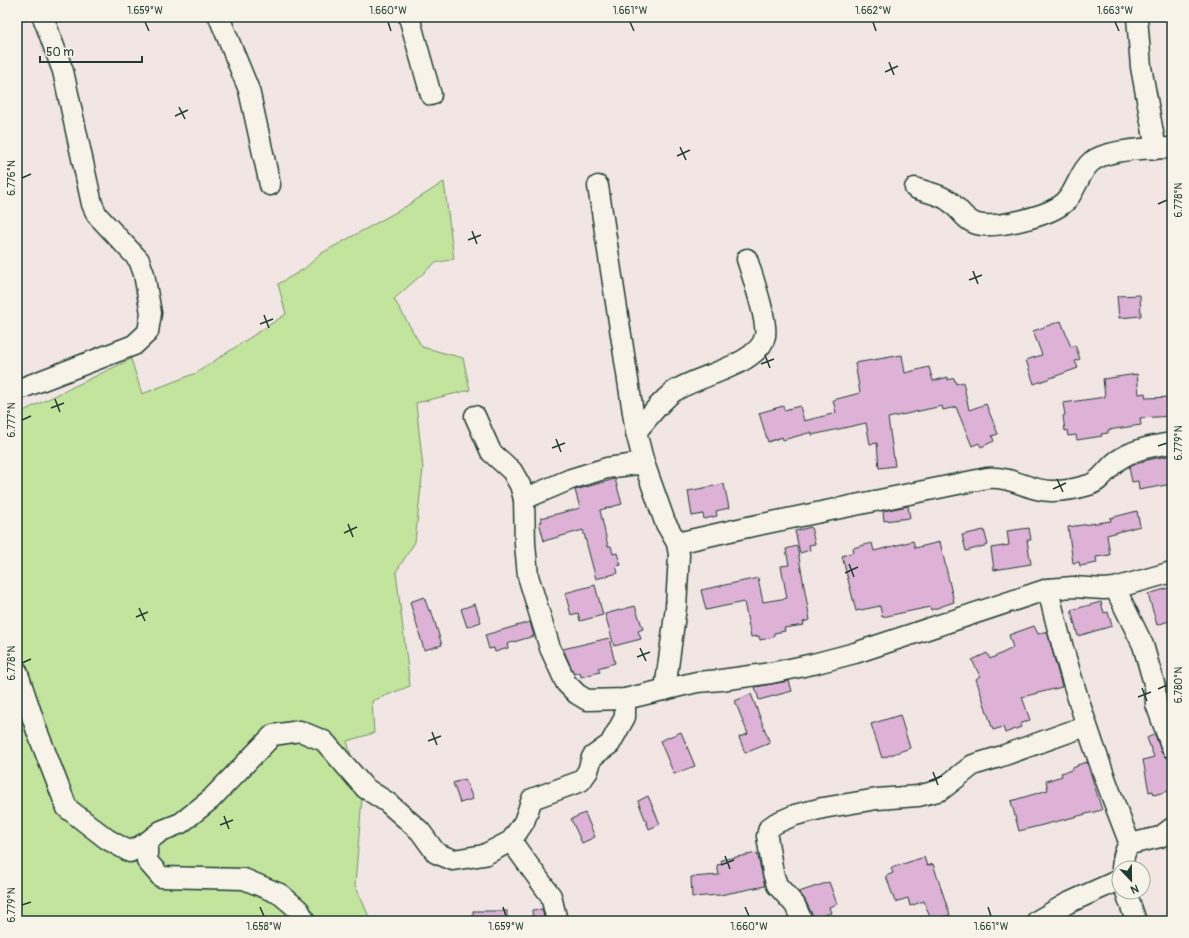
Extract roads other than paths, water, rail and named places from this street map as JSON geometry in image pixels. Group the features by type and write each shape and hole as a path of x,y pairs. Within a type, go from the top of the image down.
{"street":[{"path":"17,390 134,345 148,332 151,313 144,274 139,260 98,215 92,204 63,71 43,17"},
{"path":"219,17 249,90 270,185"},
{"path":"410,17 431,95"},
{"path":"915,188 949,200 966,218 976,224 1006,224 1040,214 1065,202 1083,171 1092,161 1129,150 1164,148 1141,67 1137,17"},
{"path":"598,186 636,432 644,463 665,522 677,543 679,555 676,608 665,690"},
{"path":"636,432 658,406 675,391 747,358 761,347 766,336 747,259"},
{"path":"475,416 491,452 512,471 520,485 524,498 524,544 528,576 550,648 566,683 577,694 587,700 625,699 696,682 771,673 848,655 1048,589 1073,586 1104,589 1115,588 1172,572"},
{"path":"677,543 987,478 1004,478 1053,492 1079,487 1099,480 1116,461 1130,453 1147,447 1172,443"},
{"path":"524,498 571,479 607,468 644,463"},
{"path":"1115,588 1143,645 1155,687 1156,704 1172,748"},
{"path":"1048,589 1058,631 1086,726 1130,844"},
{"path":"17,671 37,731 68,808 107,839 130,852 166,828 181,823 210,800 273,735 300,731 324,741 365,788 387,802 420,831 436,853 453,860 484,855 511,841 524,822 532,799 581,781 588,771 592,758 610,744 625,717 625,699"},
{"path":"802,921 795,905 777,885 773,873 767,836 769,828 776,823 795,815 823,808 877,799 918,796 941,790 973,765 999,758 1086,726"},
{"path":"1122,860 1127,847 1130,844 1160,836 1172,828"},
{"path":"511,841 552,896 557,921"},
{"path":"147,842 147,861 161,877 244,879 280,894 299,910 305,921"},
{"path":"1037,921 1068,903 1111,884"},
{"path":"1129,900 1136,921"}]}
